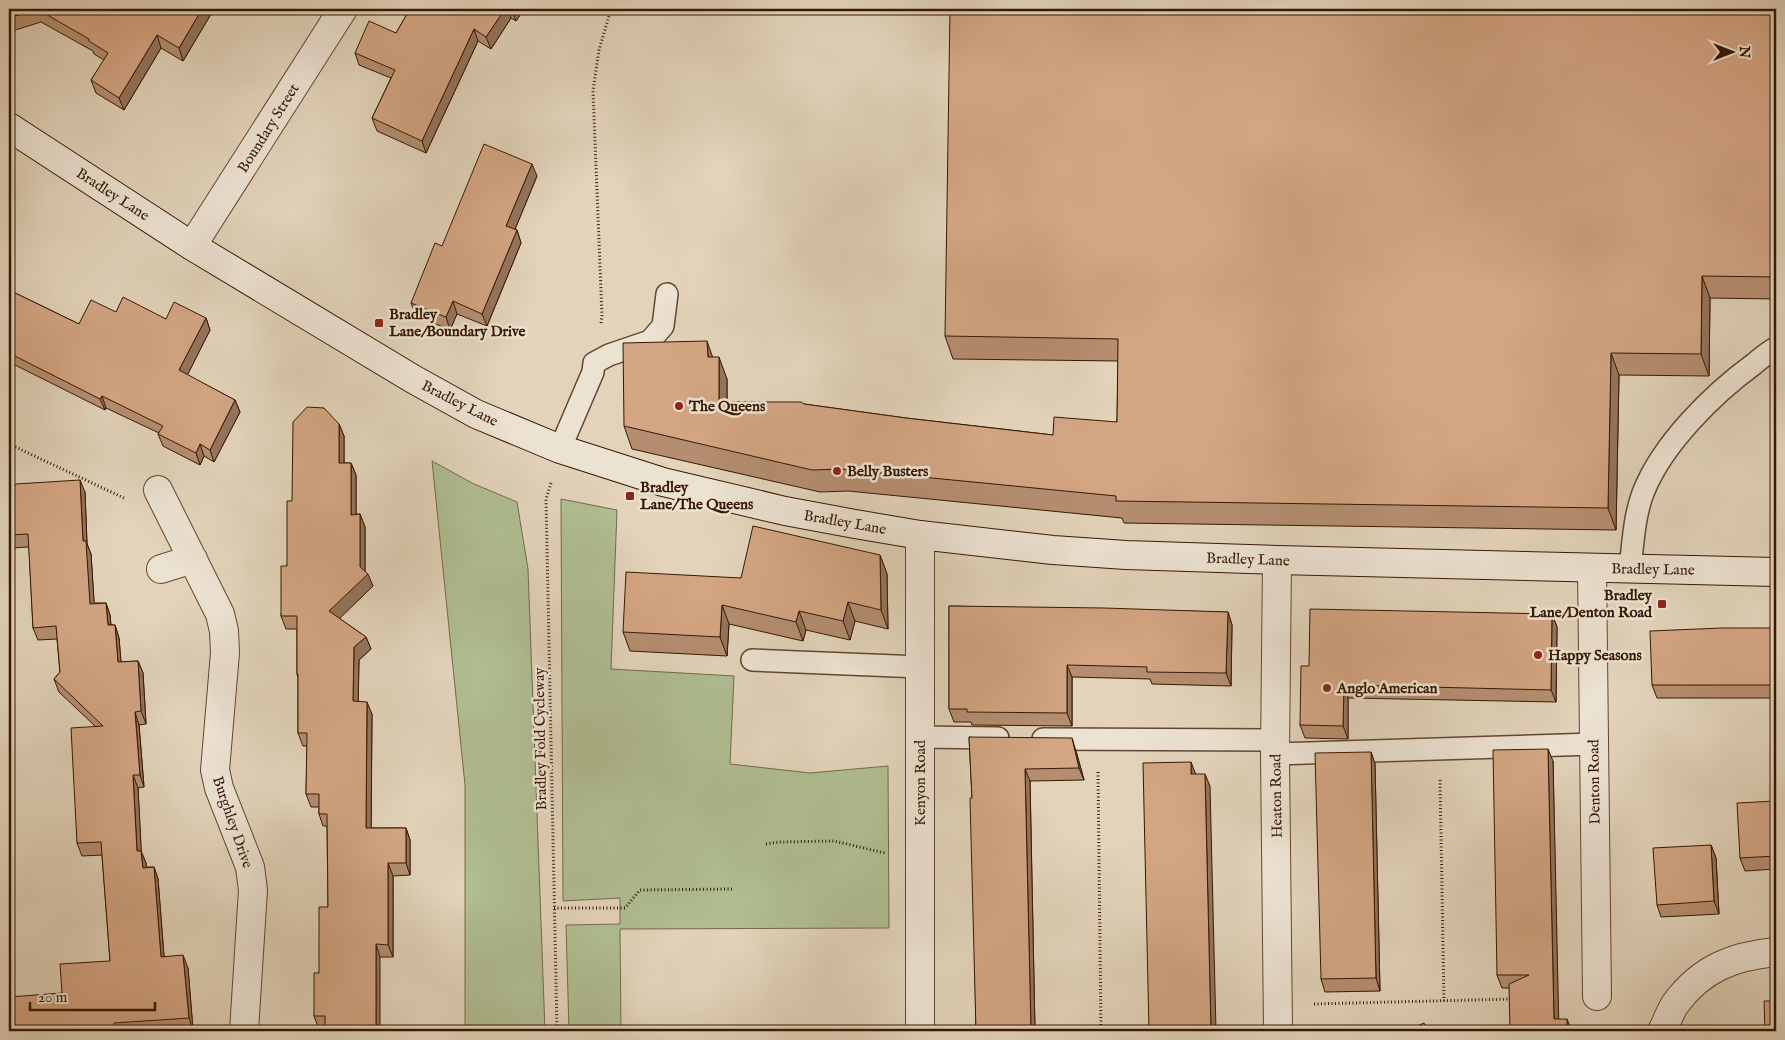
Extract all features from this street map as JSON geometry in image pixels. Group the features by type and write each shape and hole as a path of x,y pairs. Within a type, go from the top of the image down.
{"street":[{"name":"Boundary Street","path":"192,246 342,9"},
{"name":"Bradley Lane","path":"9,127 192,246 476,414 560,449 663,482 785,511 920,534 1053,550 1126,555 1277,560 1776,572"},
{"name":"Burghley Drive","path":"164,500 220,614 224,631 225,653 215,770 219,788 250,867 253,890 244,1031"},
{"name":"Kenyon Road","path":"920,534 920,1031"},
{"path":"161,569 193,559"},
{"name":"Heaton Road","path":"1277,560 1275,747 1278,1018"},
{"name":"Denton Road","path":"1592,568 1597,996"},
{"path":"1662,1031 1675,1004 1693,983 1722,964 1751,954 1776,952"}],"lane":[{"path":"560,449 593,372 594,363 609,355 650,341 663,326 667,294"},
{"path":"1630,568 1635,529 1643,493 1661,459 1688,424 1714,398 1742,373 1776,348"},
{"path":"752,660 920,667"},
{"path":"920,737 1097,739 1275,747 1440,750 1594,744"}],"path":[{"path":"594,363 602,316 593,91 599,50 611,9"},
{"path":"9,444 145,508 164,500"},
{"name":"Bradley Fold Cycleway","path":"558,1031 546,499 560,449"},
{"path":"1097,739 1101,1031"},
{"path":"1440,750 1444,1001"},
{"path":"766,844 834,841 875,851 920,857"},
{"path":"554,908 625,908 640,890 732,889"},
{"path":"1278,1018 1444,1001 1521,998"}],"green space":[{"path":"432,461 474,484 517,502 528,569 545,1031 465,1031 465,785"},
{"path":"561,499 617,510 611,669 734,676 730,764 810,773 888,766 889,928 620,929 621,1031 569,1031 566,925 620,924 620,898 563,901"}],"building":[{"path":"9,9 37,9 9,18"},
{"path":"37,9 202,9 179,48 157,35 119,98 91,80 108,53 89,41 89,39"},
{"path":"410,9 505,9 486,37 474,29 422,141 372,118 395,70 355,53 369,21 396,33"},
{"path":"950,9 1776,9 1776,277 1702,276 1701,354 1611,353 1608,508 1116,501 1116,496 840,469 812,470 624,426 623,343 707,341 708,357 719,357 719,402 801,402 804,404 906,418 1053,435 1054,417 1117,422 1118,339 945,336"},
{"path":"484,144 532,164 506,226 517,230 482,314 453,301 446,317 411,303 435,243 442,246"},
{"path":"9,290 79,324 91,300 116,312 123,297 166,319 174,302 206,318 179,370 235,400 210,450 200,444 196,453 158,434 163,426 102,396 100,399 9,353"},
{"path":"307,407 324,408 339,424 339,463 351,463 351,515 360,514 360,567 368,574 329,611 366,637 354,647 353,701 367,702 366,828 406,828 406,863 388,863 388,945 376,944 376,1027 383,1027 383,1031 325,1031 325,1016 314,1016 314,973 319,973 319,907 328,907 327,814 319,814 319,794 306,794 307,733 298,733 297,616 281,616 281,566 287,566 287,501 292,501 293,422"},
{"path":"80,480 83,541 86,541 90,604 106,603 108,625 115,625 118,662 138,661 141,711 135,712 140,775 133,775 137,851 141,851 143,868 154,867 161,957 183,955 189,1018 114,1023 114,1031 9,1031 9,997 62,993 60,964 110,961 101,842 77,843 71,728 103,726 54,679 60,672 56,626 33,628 28,534 9,535 9,492 16,484"},
{"path":"753,526 880,555 881,610 848,602 843,621 799,611 796,622 722,605 720,637 623,632 626,572 741,578"},
{"path":"949,606 1228,612 1226,673 1147,672 1147,667 1067,665 1067,713 967,712 967,709 949,709"},
{"path":"1310,609 1552,614 1551,690 1344,685 1343,726 1300,725 1301,666 1309,666"},
{"path":"1776,628 1776,706 1772,706 1772,685 1652,685 1650,631"},
{"path":"969,737 1072,738 1079,768 1025,769 1031,1031 976,1031 970,798 972,798"},
{"path":"1548,749 1554,1019 1567,1019 1567,1031 1510,1031 1509,984 1529,975 1497,975 1493,750"},
{"path":"1371,752 1376,978 1321,979 1315,753"},
{"path":"1191,762 1191,774 1205,774 1211,1031 1149,1031 1143,763"},
{"path":"1776,801 1776,856 1740,858 1737,803"},
{"path":"1711,845 1714,901 1657,905 1653,848"},
{"path":"1764,1001 1776,1001 1776,1031 1765,1031"},
{"path":"1424,1023 1428,1031 1406,1031"}],"place":[{"name":"Bradley Lane/Boundary Drive","path":"379,323"},
{"name":"The Queens","path":"679,406"},
{"name":"Belly Busters","path":"837,471"},
{"name":"Bradley Lane/The Queens","path":"630,496"},
{"name":"Bradley Lane/Denton Road","path":"1662,604"},
{"name":"Happy Seasons","path":"1538,655"},
{"name":"Anglo American","path":"1327,688"}]}
